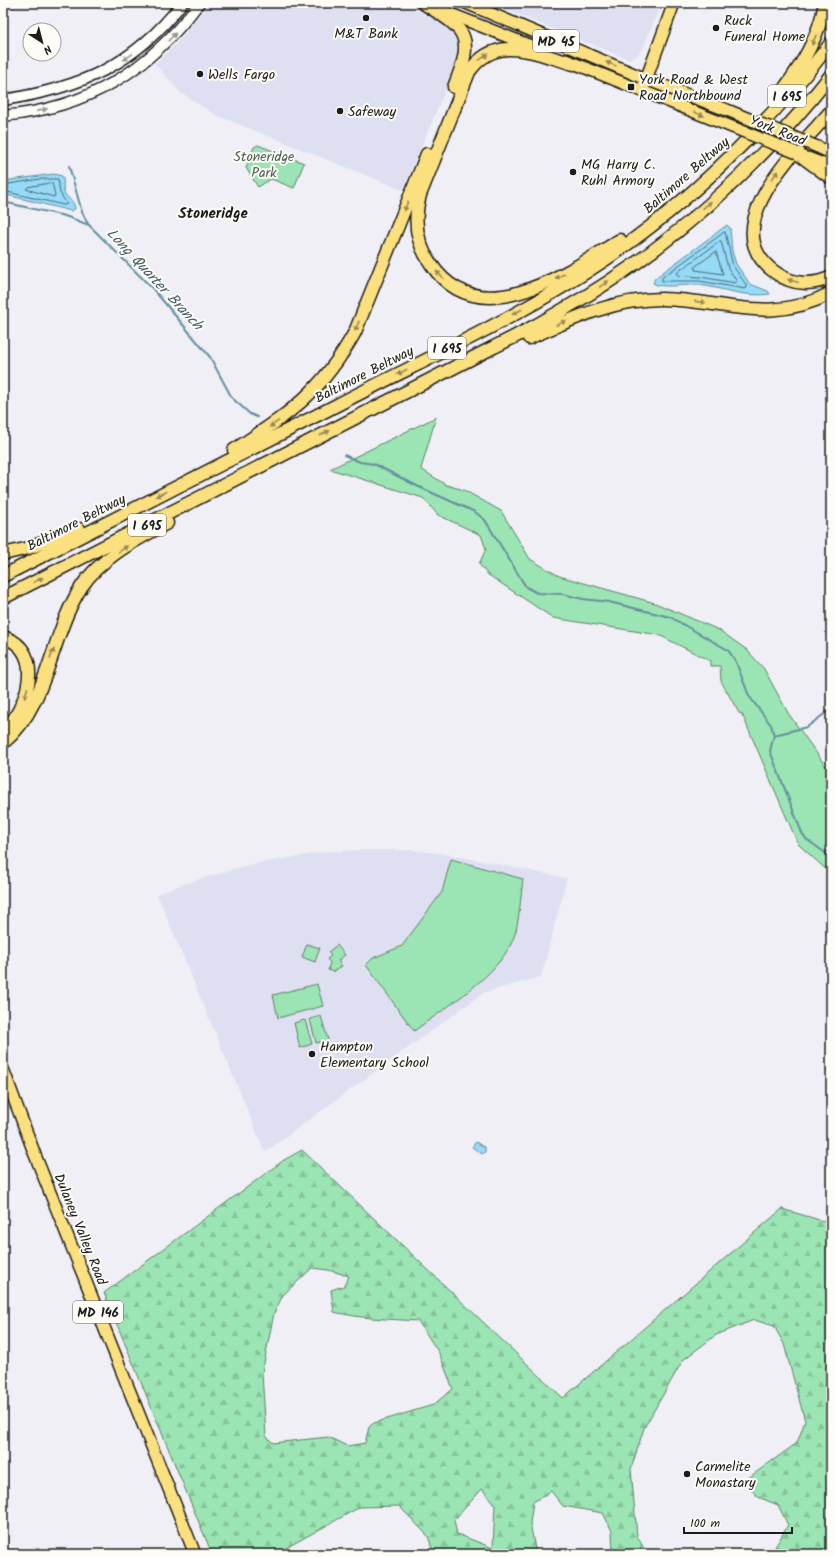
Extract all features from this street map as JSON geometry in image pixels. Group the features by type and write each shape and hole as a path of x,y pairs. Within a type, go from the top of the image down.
{"highway":[{"path":"180,485 272,426 293,409 322,382 340,358 355,332 465,58 466,42 459,28 452,21 424,3"},
{"path":"741,147 800,65 818,30 825,3"},
{"name":"Baltimore Beltway","path":"3,576 553,292 615,253 668,213 741,147 831,43"},
{"path":"574,64 509,48 486,54 469,72 416,207 416,231 420,245 433,268 442,278 463,291 484,297 510,296 524,291 578,267 634,232 698,186"},
{"name":"I 695","path":"3,598 567,308 650,252 681,228 756,161 799,115 831,75"},
{"path":"831,111 772,180 757,207 753,222 753,234 760,255 772,270 779,275 800,283 813,283 831,277"},
{"path":"804,158 831,178"},
{"path":"410,390 565,321 625,302 661,299 682,300 743,309 769,310 805,305 831,293"},
{"path":"3,743 19,728 32,707 69,610 82,584 120,551 138,539 290,451"},
{"path":"3,554 48,541 143,504"},
{"path":"3,637 13,643 23,654 27,662 29,679 23,703 12,723 3,732"}],"main road":[{"path":"3,100 51,90 104,72 130,56 145,43 176,12 182,3"},
{"path":"3,116 51,108 98,90 133,70 153,55 169,40 199,3"},
{"name":"York Road","path":"424,3 717,121 804,158 831,167"},
{"name":"York Road","path":"466,3 646,79 727,110 831,153"},
{"path":"642,91 674,3"},
{"path":"176,12 188,17"},
{"path":"495,32 513,34 547,47 554,46 559,42"},
{"name":"Dulaney Valley Road","path":"3,1069 35,1155 195,1554"}],"shaded area":[{"path":"208,3 400,3 448,25 456,34 461,53 403,190 216,115 181,93 155,64 181,39"},
{"path":"488,3 661,3 644,47 637,56 628,59"},
{"name":"Hampton Elementary School","path":"357,850 410,850 447,854 567,878 541,977 483,993 265,1152 157,894 180,885 248,865 325,852"}],"green space":[{"name":"Stoneridge Park","path":"258,145 304,163 294,188 271,179 258,187 246,168 254,147"},
{"path":"436,417 421,469 446,485 464,490 501,511 530,559 559,576 655,603 719,630 747,650 764,669 788,713 825,765 831,778 831,874 798,844 742,714 739,713 721,681 720,666 710,666 710,661 659,635 553,618 487,574 479,564 486,549 481,535 438,515 423,498 330,469"},
{"path":"451,859 523,879 517,925 514,937 507,951 485,977 456,1001 414,1031 366,965 373,958 402,946 442,892"},
{"path":"307,944 320,948 315,962 302,957"},
{"path":"337,945 345,955 338,960 342,966 333,972 328,970 330,963 327,959 331,956 328,952"},
{"path":"317,984 323,1006 278,1018 273,995"},
{"path":"321,1016 328,1040 316,1043 310,1019"},
{"path":"305,1020 312,1044 300,1048 294,1023"},
{"path":"302,1150 563,1398 782,1209 823,1221 831,1213 831,1554 771,1554 788,1525 778,1505 758,1497 744,1481 797,1443 805,1421 784,1344 774,1326 754,1320 716,1335 683,1360 644,1428 631,1469 637,1536 647,1554 613,1554 612,1531 603,1513 563,1506 551,1491 533,1502 530,1523 536,1554 434,1554 428,1536 399,1506 360,1507 275,1554 212,1554 104,1293 284,1160","holes":["312,1268 328,1270 349,1276 344,1286 331,1290 334,1312 366,1317 418,1321 439,1353 453,1389 433,1405 374,1423 369,1427 365,1443 347,1446 328,1437 273,1443 266,1436 262,1373 274,1313 283,1295","482,1489 495,1505 493,1548 457,1534 454,1520"]}],"water":[{"path":"54,174 62,176 64,192 74,204 75,209 71,211 3,194 3,181"},
{"path":"727,225 730,228 732,251 736,264 750,284 768,291 770,294 752,295 708,286 662,286 653,283 655,278"},
{"path":"476,1142 485,1148 485,1152 482,1154 472,1147"}],"waterway":[{"path":"69,166 82,212 88,224"},
{"name":"Long Quarter Branch","path":"3,202 65,216 89,225 153,289 210,357 232,398 250,414 257,417"},
{"name":"Long Quarter Branch","path":"344,455 360,462 374,464 417,486 475,512 485,520 526,587 537,593 563,594 583,599 609,602 670,617 728,650 736,662 749,696 771,725 774,735 770,751 802,833 806,839 831,857"},
{"path":"774,735 807,727 831,709"},
{"name":"Long Quarter Branch","path":"831,1512 831,1517"}],"place":[{"name":"M&T Bank","path":"366,18"},
{"name":"Ruck Funeral Home","path":"716,28"},
{"name":"Wells Fargo","path":"200,74"},
{"name":"York Road & West Road Northbound","path":"631,87"},
{"name":"Safeway","path":"340,111"},
{"name":"MG Harry C. Ruhl Armory","path":"573,172"},
{"name":"Hampton Elementary School","path":"312,1054"},
{"name":"Carmelite Monastary","path":"687,1474"}],"district":[{"name":"Stoneridge","path":"213,213"}]}
